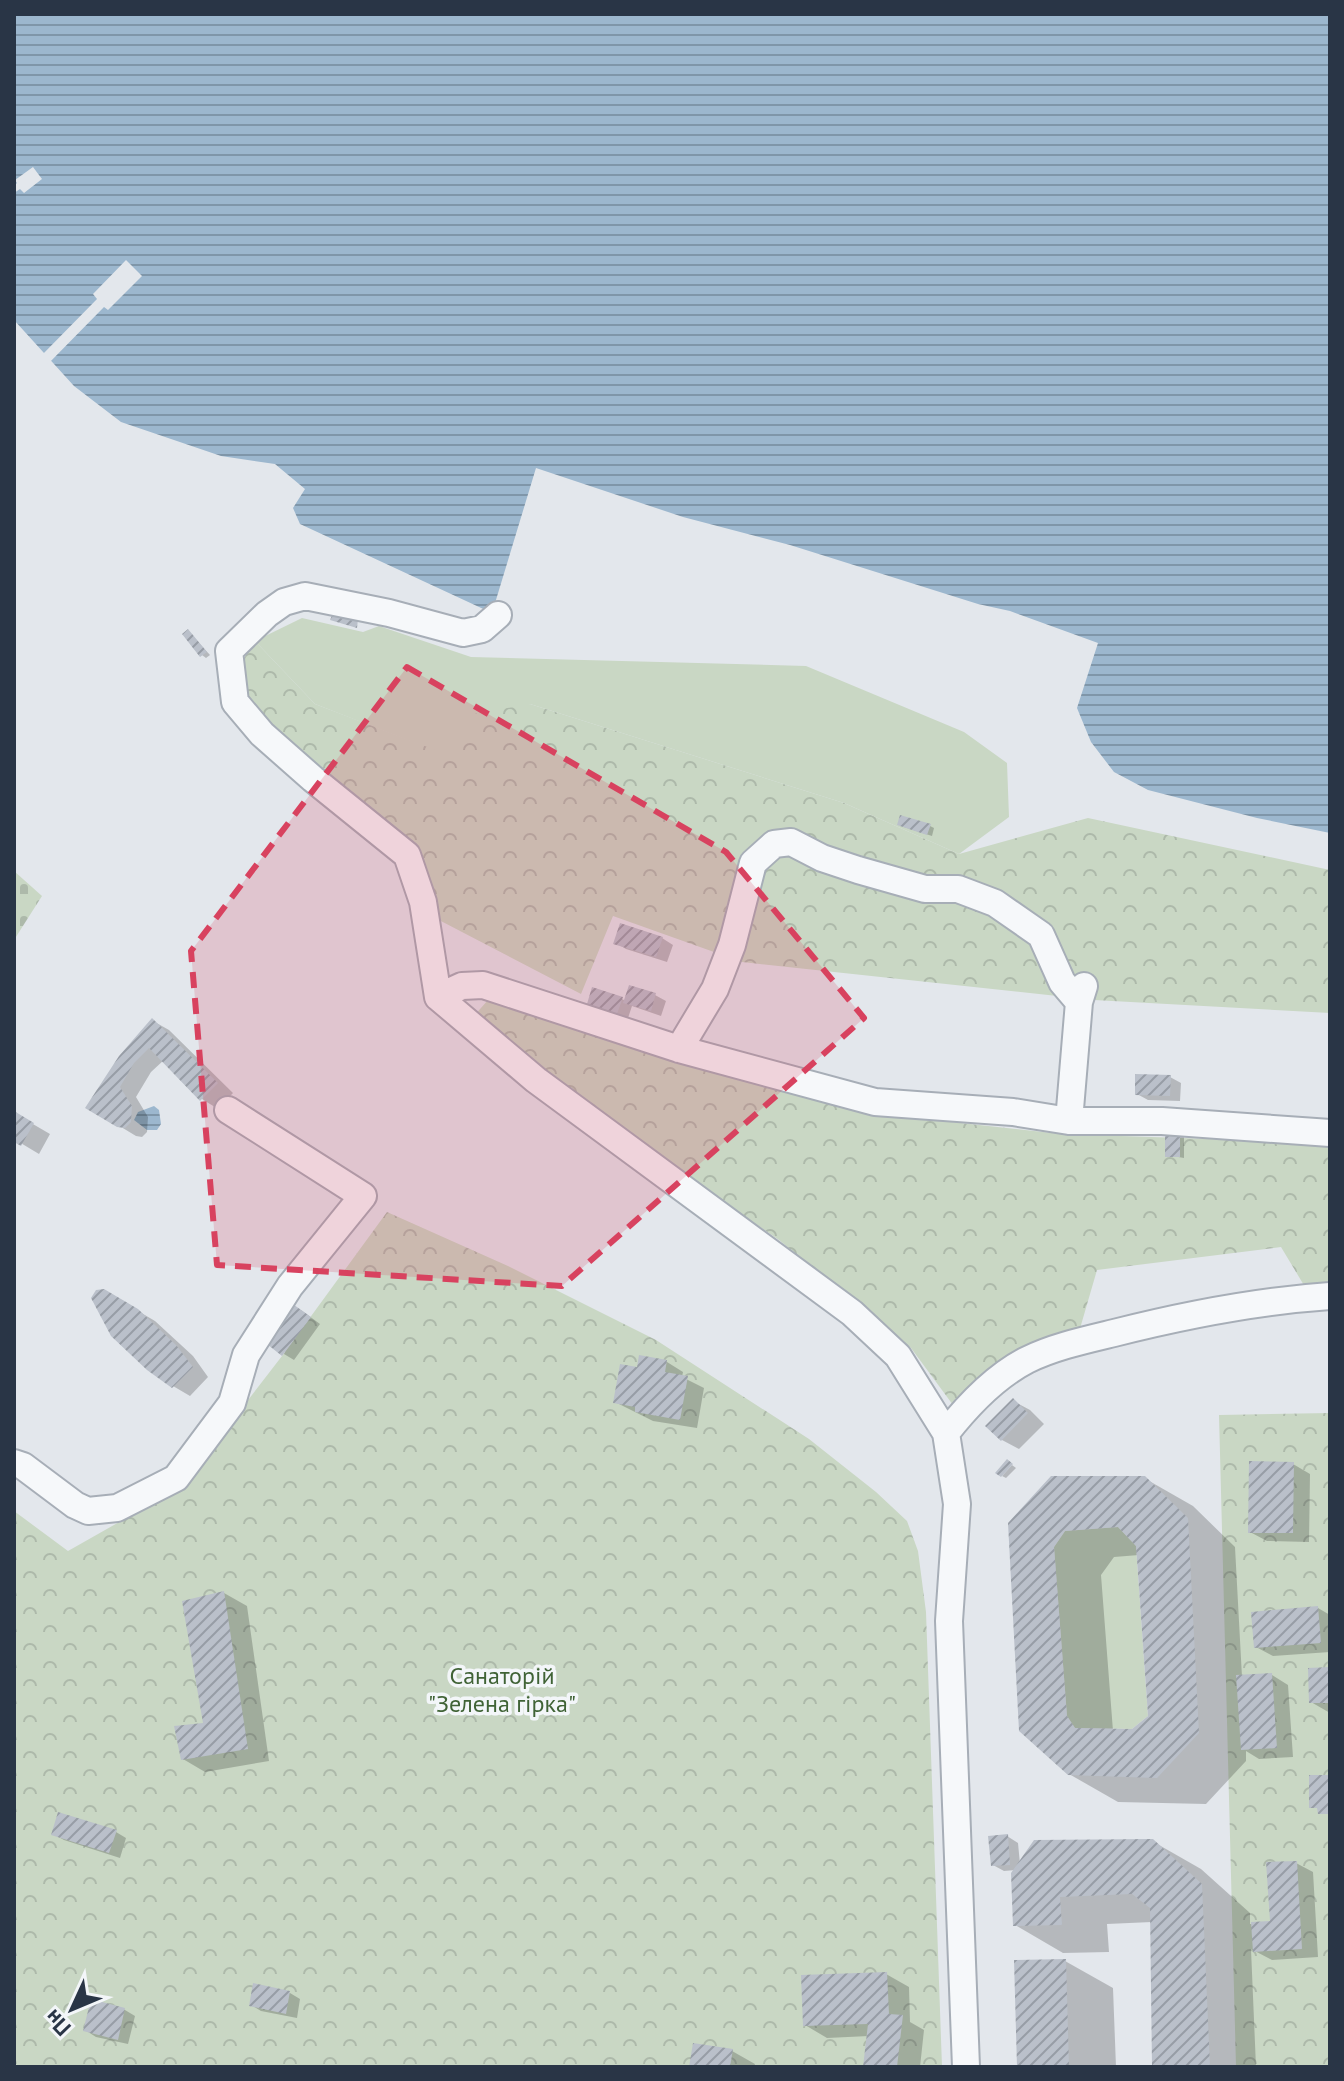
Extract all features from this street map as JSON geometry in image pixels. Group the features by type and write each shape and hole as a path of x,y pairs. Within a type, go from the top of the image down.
{"street":[{"path":"498,615 482,629 463,633 389,613 305,596 284,602 229,651 235,702 262,734 407,855 423,902 438,997 536,1080 852,1313 898,1356 946,1433 957,1504 949,1621 966,2067"},
{"path":"679,1049 715,989 732,945 753,863 774,844 791,842 822,858 925,889 958,889 995,903 1041,935 1062,982 1081,993 1069,1121"},
{"path":"438,997 462,986 483,985 679,1049 875,1102 1013,1112 1069,1121 1162,1121 1330,1133"},
{"path":"14,1463 88,1511 117,1508 176,1478 232,1403 246,1355 290,1286 363,1196 228,1110"},
{"path":"946,1433 966,1406 1003,1375 1028,1360 1079,1342 1185,1315 1330,1296"}],"highlighted area":[{"path":"407,667 726,852 864,1018 562,1286 217,1265 191,951"}],"green space":[{"path":"302,618 363,632 379,626 471,657 806,666 964,732 1007,763 1009,817 959,854 844,803 530,704 451,757 315,704 255,641"},
{"path":"255,641 315,704 451,756 463,716 530,704 844,803 959,854 1088,818 1330,870 1330,1013 1094,1000 742,962 613,916 581,994 437,919 419,857 285,746 251,705 241,663"},
{"path":"14,871 42,896 14,940"},
{"path":"488,1000 870,1113 1061,1134 1330,1143 1330,1283 1305,1287 1281,1247 1097,1270 1079,1332 953,1405 911,1348 779,1240 517,1059 473,1017"},
{"name":"Санаторій \"Зелена гірка\"","path":"387,1212 508,1266 656,1340 809,1439 907,1521 918,1551 926,1612 942,2067 14,2067 14,1511 68,1551 181,1487"},
{"path":"1330,1413 1330,2067 1236,2067 1219,1415"},
{"path":"1118,1527 1136,1546 1148,1716 1132,1729 1075,1728 1067,1716 1054,1547 1065,1531"}],"water":[{"path":"14,14 1330,14 1330,833 1148,790 1114,772 1091,742 1077,708 1098,643 1010,611 978,604 790,545 683,517 536,468 492,613 300,524 293,508 305,489 275,464 221,456 121,422 74,386 14,320"},
{"path":"154,1106 159,1110 161,1124 157,1130 147,1130 134,1120 138,1112"}],"pier":[{"path":"33,167 42,179 24,193 20,189 14,193 15,180"},
{"path":"126,260 142,276 108,310 104,307 48,364 41,356 97,299 93,294"}],"building":[{"path":"333,613 358,619 357,628 330,620"},
{"path":"188,629 207,652 200,657 182,634"},
{"path":"900,815 931,824 927,835 897,825"},
{"path":"620,923 663,937 656,957 613,944"},
{"path":"629,985 656,993 651,1011 623,1003"},
{"path":"592,987 623,997 617,1014 587,1004"},
{"path":"152,1018 218,1083 200,1101 149,1048 134,1063 120,1087 132,1106 131,1122 125,1128 117,1127 85,1108 119,1056"},
{"path":"1135,1074 1171,1075 1170,1096 1135,1095"},
{"path":"14,1111 34,1123 21,1146 14,1142"},
{"path":"1165,1131 1180,1131 1180,1157 1165,1157"},
{"path":"104,1289 138,1309 176,1345 193,1367 172,1388 147,1370 111,1336 91,1298 96,1290"},
{"path":"290,1302 311,1317 282,1356 262,1340"},
{"path":"639,1355 667,1360 665,1372 688,1376 680,1420 635,1412 635,1407 613,1403 620,1364 637,1367"},
{"path":"1013,1398 1028,1413 1001,1441 985,1426"},
{"path":"1007,1459 1013,1464 1001,1477 995,1473"},
{"path":"1249,1461 1294,1462 1293,1533 1248,1533"},
{"path":"1051,1476 1145,1476 1188,1518 1199,1733 1157,1778 1068,1775 1019,1731 1008,1523","holes":["1118,1527 1136,1546 1148,1716 1132,1729 1075,1728 1067,1716 1054,1547 1065,1531"]},
{"path":"224,1591 248,1749 181,1760 174,1726 203,1723 182,1601"},
{"path":"1318,1606 1321,1643 1254,1648 1251,1612"},
{"path":"1330,1667 1330,1703 1309,1703 1308,1668"},
{"path":"1272,1673 1277,1748 1241,1750 1236,1675"},
{"path":"1309,1775 1330,1775 1330,1814 1318,1814 1317,1808 1309,1808"},
{"path":"58,1812 117,1830 109,1853 51,1835"},
{"path":"1008,1834 1010,1865 991,1866 988,1836"},
{"path":"1153,1839 1202,1884 1210,2067 1152,2067 1150,1908 1132,1894 1060,1897 1062,1925 1013,1926 1011,1873 1034,1840"},
{"path":"1297,1861 1302,1949 1253,1952 1251,1922 1270,1921 1266,1862"},
{"path":"1066,1959 1069,2067 1017,2067 1014,1960"},
{"path":"887,1972 889,2014 903,2015 897,2067 863,2067 868,2024 803,2026 801,1975"},
{"path":"253,1983 290,1991 286,2014 249,2006"},
{"path":"91,1999 125,2008 118,2040 83,2031"},
{"path":"693,2043 733,2049 730,2067 689,2067"}]}
